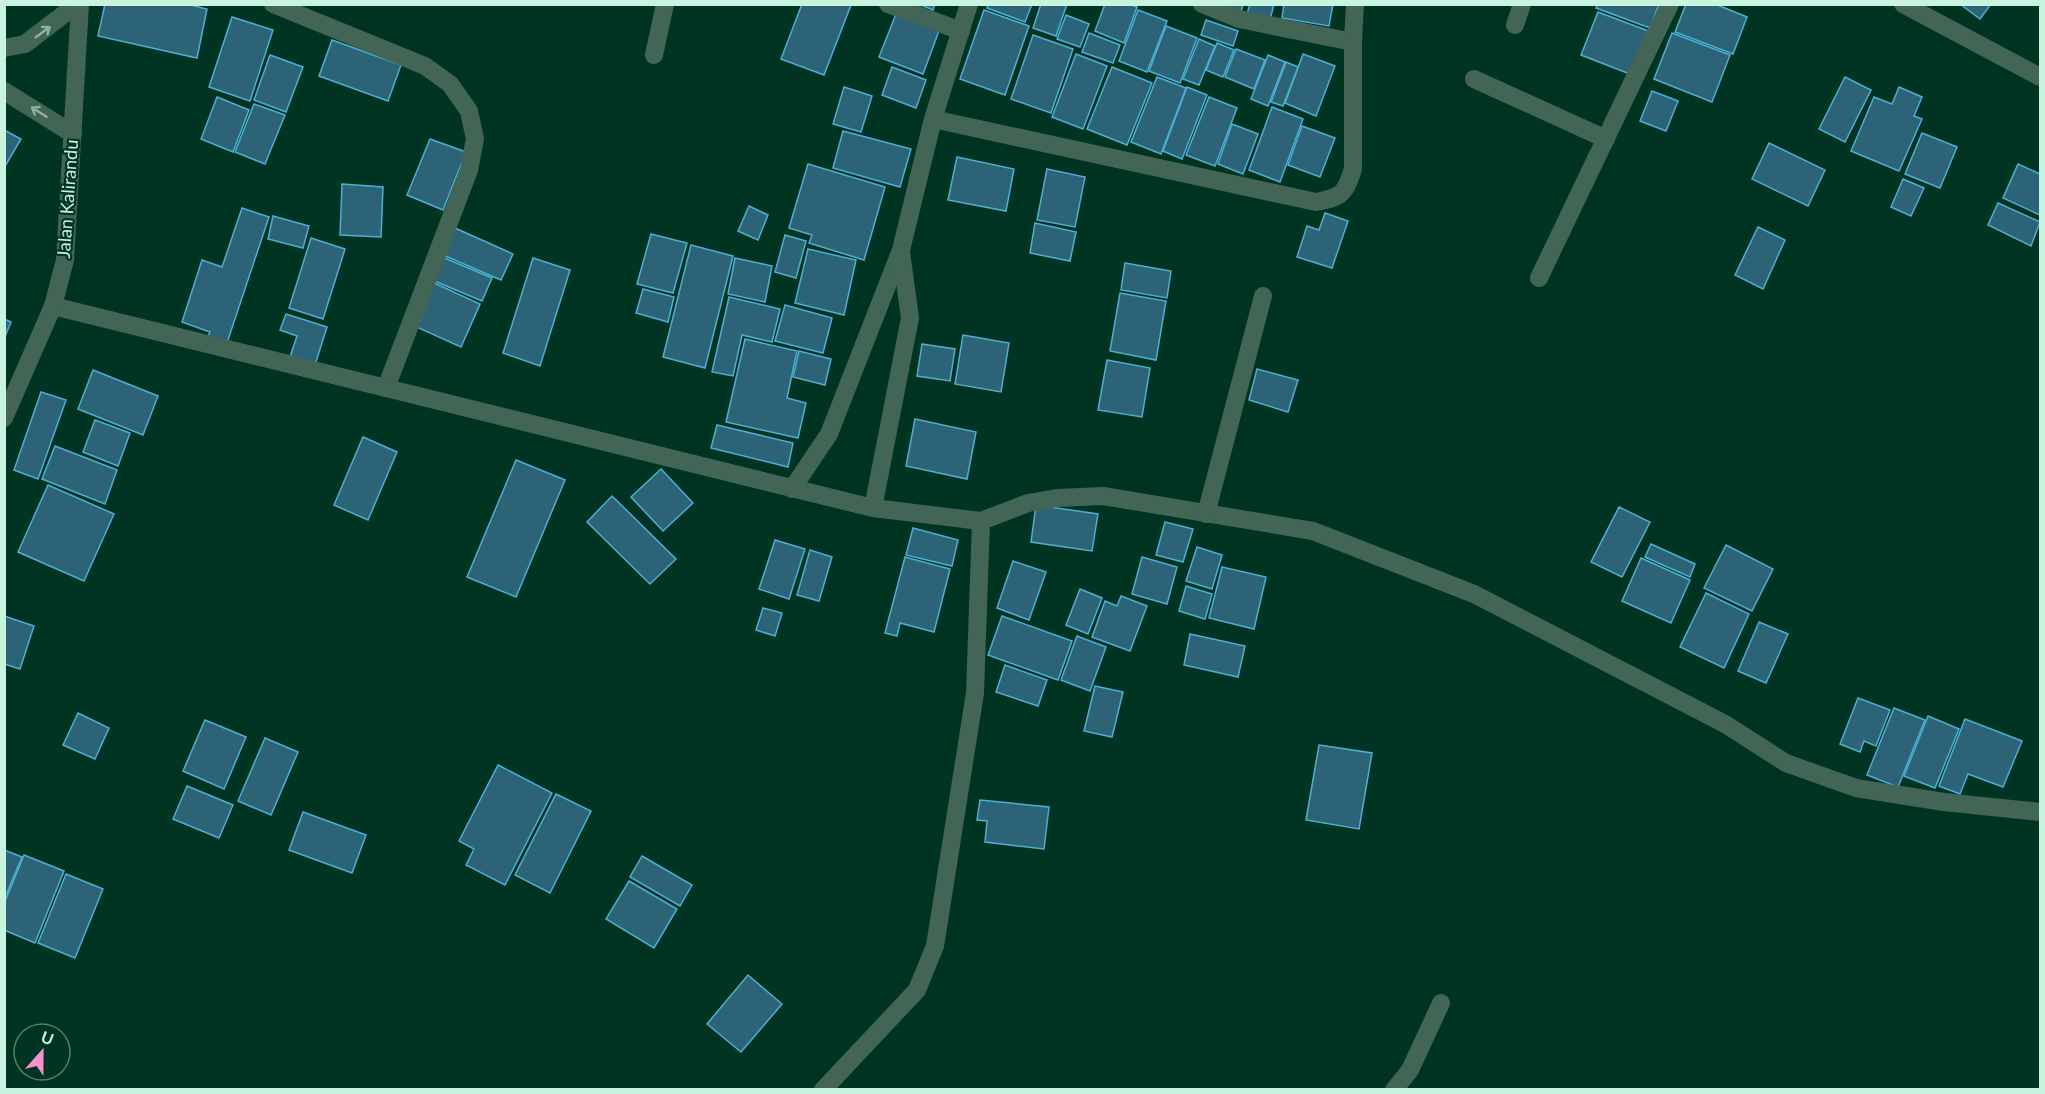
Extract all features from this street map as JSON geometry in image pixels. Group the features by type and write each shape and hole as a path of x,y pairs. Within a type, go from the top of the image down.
{"street":[{"path":"4,48 26,44 79,4"},
{"name":"Jalan Kalirandu","path":"4,418 52,306 65,260 79,4"},
{"path":"273,4 425,66 450,84 469,111 475,139 469,170 386,388"},
{"path":"654,55 665,4"},
{"path":"888,4 961,31"},
{"path":"792,489 829,434 901,250 933,119 969,4"},
{"path":"1202,4 1239,19 1353,42"},
{"path":"933,119 1316,202 1333,199 1347,188 1353,169 1355,4"},
{"path":"1515,25 1522,4"},
{"path":"1539,279 1671,4"},
{"path":"1903,4 2040,77"},
{"path":"1474,79 1606,139"},
{"path":"4,91 73,134"},
{"path":"873,508 910,318 901,250"},
{"path":"1206,514 1263,296"},
{"path":"52,306 873,508 981,521 1028,503 1057,498 1103,496 1313,531 1474,594 1725,724 1796,767 1856,788 1944,802 2040,812"},
{"path":"823,1089 917,990 935,946 975,693 981,521"},
{"path":"1394,1089 1410,1070 1441,1003"}],"building":[{"path":"105,4 186,4 207,9 197,58 98,36"},
{"path":"802,4 851,5 824,75 781,59"},
{"path":"919,4 935,4 933,10"},
{"path":"988,4 1032,4 1025,22 987,8"},
{"path":"1041,4 1067,4 1056,36 1033,28"},
{"path":"1105,4 1129,4 1137,7 1124,43 1095,31"},
{"path":"1221,4 1243,4 1241,12"},
{"path":"1250,4 1274,4 1270,20 1247,14"},
{"path":"1284,4 1333,4 1329,26 1282,18"},
{"path":"1598,4 1659,4 1650,28 1596,8"},
{"path":"1686,4 1715,4 1747,17 1733,54 1675,32"},
{"path":"1960,4 1991,4 1980,19"},
{"path":"984,10 1029,26 1005,95 960,79"},
{"path":"1138,10 1167,21 1147,72 1119,61"},
{"path":"1598,12 1651,32 1635,76 1581,55"},
{"path":"896,14 939,31 923,74 879,57"},
{"path":"1066,15 1089,24 1080,47 1057,39"},
{"path":"232,17 273,30 250,101 209,87"},
{"path":"1206,20 1238,31 1233,46 1201,35"},
{"path":"1166,26 1197,38 1180,83 1149,71"},
{"path":"1089,33 1120,45 1113,63 1082,52"},
{"path":"1672,33 1730,55 1712,102 1654,79"},
{"path":"1033,35 1073,49 1051,113 1011,99"},
{"path":"1199,39 1215,46 1199,85 1183,79"},
{"path":"332,40 401,65 388,101 319,76"},
{"path":"1217,43 1234,50 1223,77 1206,70"},
{"path":"1236,49 1265,60 1254,89 1225,77"},
{"path":"1076,54 1107,66 1083,129 1052,117"},
{"path":"1303,54 1335,66 1316,116 1285,103"},
{"path":"270,55 303,67 286,112 254,100"},
{"path":"1268,55 1285,62 1268,106 1251,99"},
{"path":"1286,62 1298,67 1283,106 1271,102"},
{"path":"892,67 926,80 916,108 882,95"},
{"path":"1112,67 1152,83 1127,145 1087,129"},
{"path":"1157,77 1186,88 1161,154 1131,142"},
{"path":"1845,77 1871,90 1845,142 1819,129"},
{"path":"844,87 872,96 861,132 833,124"},
{"path":"1187,87 1207,95 1182,159 1163,151"},
{"path":"1899,87 1922,97 1914,116 1922,119 1899,171 1851,151 1874,97 1892,104"},
{"path":"1652,91 1678,101 1666,131 1640,121"},
{"path":"217,97 249,110 233,152 201,139"},
{"path":"1209,97 1237,108 1215,166 1186,155"},
{"path":"254,104 285,115 265,164 235,152"},
{"path":"1272,107 1303,119 1280,182 1249,170"},
{"path":"1232,124 1258,134 1243,174 1218,164"},
{"path":"1302,126 1335,138 1320,177 1288,165"},
{"path":"4,130 21,139 4,168"},
{"path":"843,131 911,149 900,187 833,168"},
{"path":"1922,133 1957,147 1940,188 1905,174"},
{"path":"430,139 466,152 443,210 407,195"},
{"path":"1769,143 1825,170 1808,206 1752,179"},
{"path":"957,157 1014,169 1006,211 948,200"},
{"path":"808,164 885,187 864,260 809,243 812,235 789,228"},
{"path":"2018,164 2040,174 2040,215 2003,198"},
{"path":"1047,169 1085,177 1075,227 1037,220"},
{"path":"1903,179 1924,188 1911,216 1891,207"},
{"path":"342,184 383,187 381,237 340,235"},
{"path":"1998,203 2040,222 2031,246 1988,225"},
{"path":"749,206 768,215 758,240 738,231"},
{"path":"242,208 269,217 226,346 207,339 210,332 182,322 202,260 222,267"},
{"path":"1325,213 1348,221 1332,268 1297,257 1307,226 1319,230"},
{"path":"273,216 309,226 303,248 268,239"},
{"path":"1035,223 1076,232 1070,261 1030,253"},
{"path":"1758,227 1785,240 1763,289 1735,275"},
{"path":"455,228 513,254 501,280 443,255"},
{"path":"651,234 687,243 673,293 637,284"},
{"path":"785,235 806,241 796,278 775,272"},
{"path":"311,238 345,249 323,319 289,308"},
{"path":"691,245 733,256 705,368 663,357"},
{"path":"808,249 856,260 844,315 795,303"},
{"path":"442,257 492,278 482,301 432,280"},
{"path":"533,258 570,270 540,366 503,353"},
{"path":"735,258 772,266 765,302 728,294"},
{"path":"1125,263 1171,271 1167,298 1121,290"},
{"path":"432,282 480,304 461,347 412,325"},
{"path":"643,289 674,297 668,322 636,313"},
{"path":"1120,293 1166,301 1156,360 1110,351"},
{"path":"729,297 780,309 772,342 742,335 733,376 712,372"},
{"path":"785,305 832,318 823,353 775,341"},
{"path":"286,314 327,327 314,368 289,360 297,336 280,330"},
{"path":"4,319 11,322 4,339"},
{"path":"963,335 1009,343 1001,392 955,384"},
{"path":"745,339 797,351 787,398 806,403 798,438 726,422"},
{"path":"922,344 955,349 950,381 917,376"},
{"path":"799,351 831,359 825,385 793,377"},
{"path":"1107,360 1150,368 1142,417 1098,410"},
{"path":"1257,369 1298,380 1288,412 1249,400"},
{"path":"93,370 158,396 143,435 78,409"},
{"path":"41,392 66,400 38,479 14,470"},
{"path":"915,419 976,432 967,479 906,466"},
{"path":"95,420 130,433 118,466 83,452"},
{"path":"717,425 793,443 788,467 711,448"},
{"path":"363,437 397,452 368,520 334,505"},
{"path":"55,446 117,470 105,504 42,479"},
{"path":"516,460 565,480 516,597 467,577"},
{"path":"661,469 693,503 663,531 631,497"},
{"path":"48,485 114,514 84,581 18,552"},
{"path":"612,496 676,559 650,584 587,522"},
{"path":"1036,505 1098,514 1092,551 1031,542"},
{"path":"1619,507 1650,522 1622,577 1591,562"},
{"path":"1165,522 1193,529 1183,562 1156,555"},
{"path":"913,528 958,540 952,566 906,555"},
{"path":"775,540 805,549 789,599 759,589"},
{"path":"1651,544 1695,564 1690,577 1645,557"},
{"path":"1726,545 1773,569 1752,611 1704,588"},
{"path":"1197,547 1222,555 1212,589 1186,581"},
{"path":"810,550 832,557 819,601 797,595"},
{"path":"905,557 950,569 934,632 900,623 897,636 885,633"},
{"path":"1142,557 1177,567 1167,604 1132,594"},
{"path":"1641,558 1690,580 1671,623 1622,601"},
{"path":"1013,561 1046,572 1029,620 997,608"},
{"path":"1222,567 1266,577 1254,629 1209,618"},
{"path":"1186,586 1212,594 1205,619 1179,611"},
{"path":"1080,589 1102,598 1088,634 1066,625"},
{"path":"1706,593 1749,614 1724,668 1680,647"},
{"path":"1121,596 1147,606 1130,651 1092,637 1105,601 1117,606"},
{"path":"763,608 782,613 775,636 756,630"},
{"path":"4,616 34,626 20,669 4,664"},
{"path":"1002,616 1072,641 1058,680 988,655"},
{"path":"1759,622 1788,634 1766,683 1738,671"},
{"path":"1190,634 1245,646 1238,677 1184,665"},
{"path":"1077,636 1106,647 1090,691 1061,680"},
{"path":"1005,665 1047,680 1038,706 996,692"},
{"path":"1095,686 1123,692 1112,737 1084,731"},
{"path":"1858,698 1890,710 1876,746 1864,741 1860,752 1840,744"},
{"path":"1894,708 1925,720 1898,787 1867,775"},
{"path":"78,713 109,728 95,759 63,745"},
{"path":"1928,716 1959,729 1935,788 1904,776"},
{"path":"1965,719 2022,741 2003,787 1968,774 1960,794 1939,786"},
{"path":"205,720 246,737 224,789 183,771"},
{"path":"265,738 298,752 271,815 238,801"},
{"path":"1319,745 1372,753 1359,829 1306,820"},
{"path":"498,765 552,793 505,885 466,865 474,849 459,841"},
{"path":"187,786 233,805 219,838 173,819"},
{"path":"556,794 591,811 550,893 515,875"},
{"path":"980,800 1049,807 1044,849 985,842 987,821 977,820"},
{"path":"303,812 366,835 352,873 289,850"},
{"path":"4,850 22,857 4,900"},
{"path":"24,855 64,871 35,943 4,930 4,904"},
{"path":"642,856 692,885 680,906 630,877"},
{"path":"66,874 103,889 75,958 38,943"},
{"path":"629,881 677,909 654,948 606,919"},
{"path":"748,975 782,1004 741,1052 707,1024"}]}
